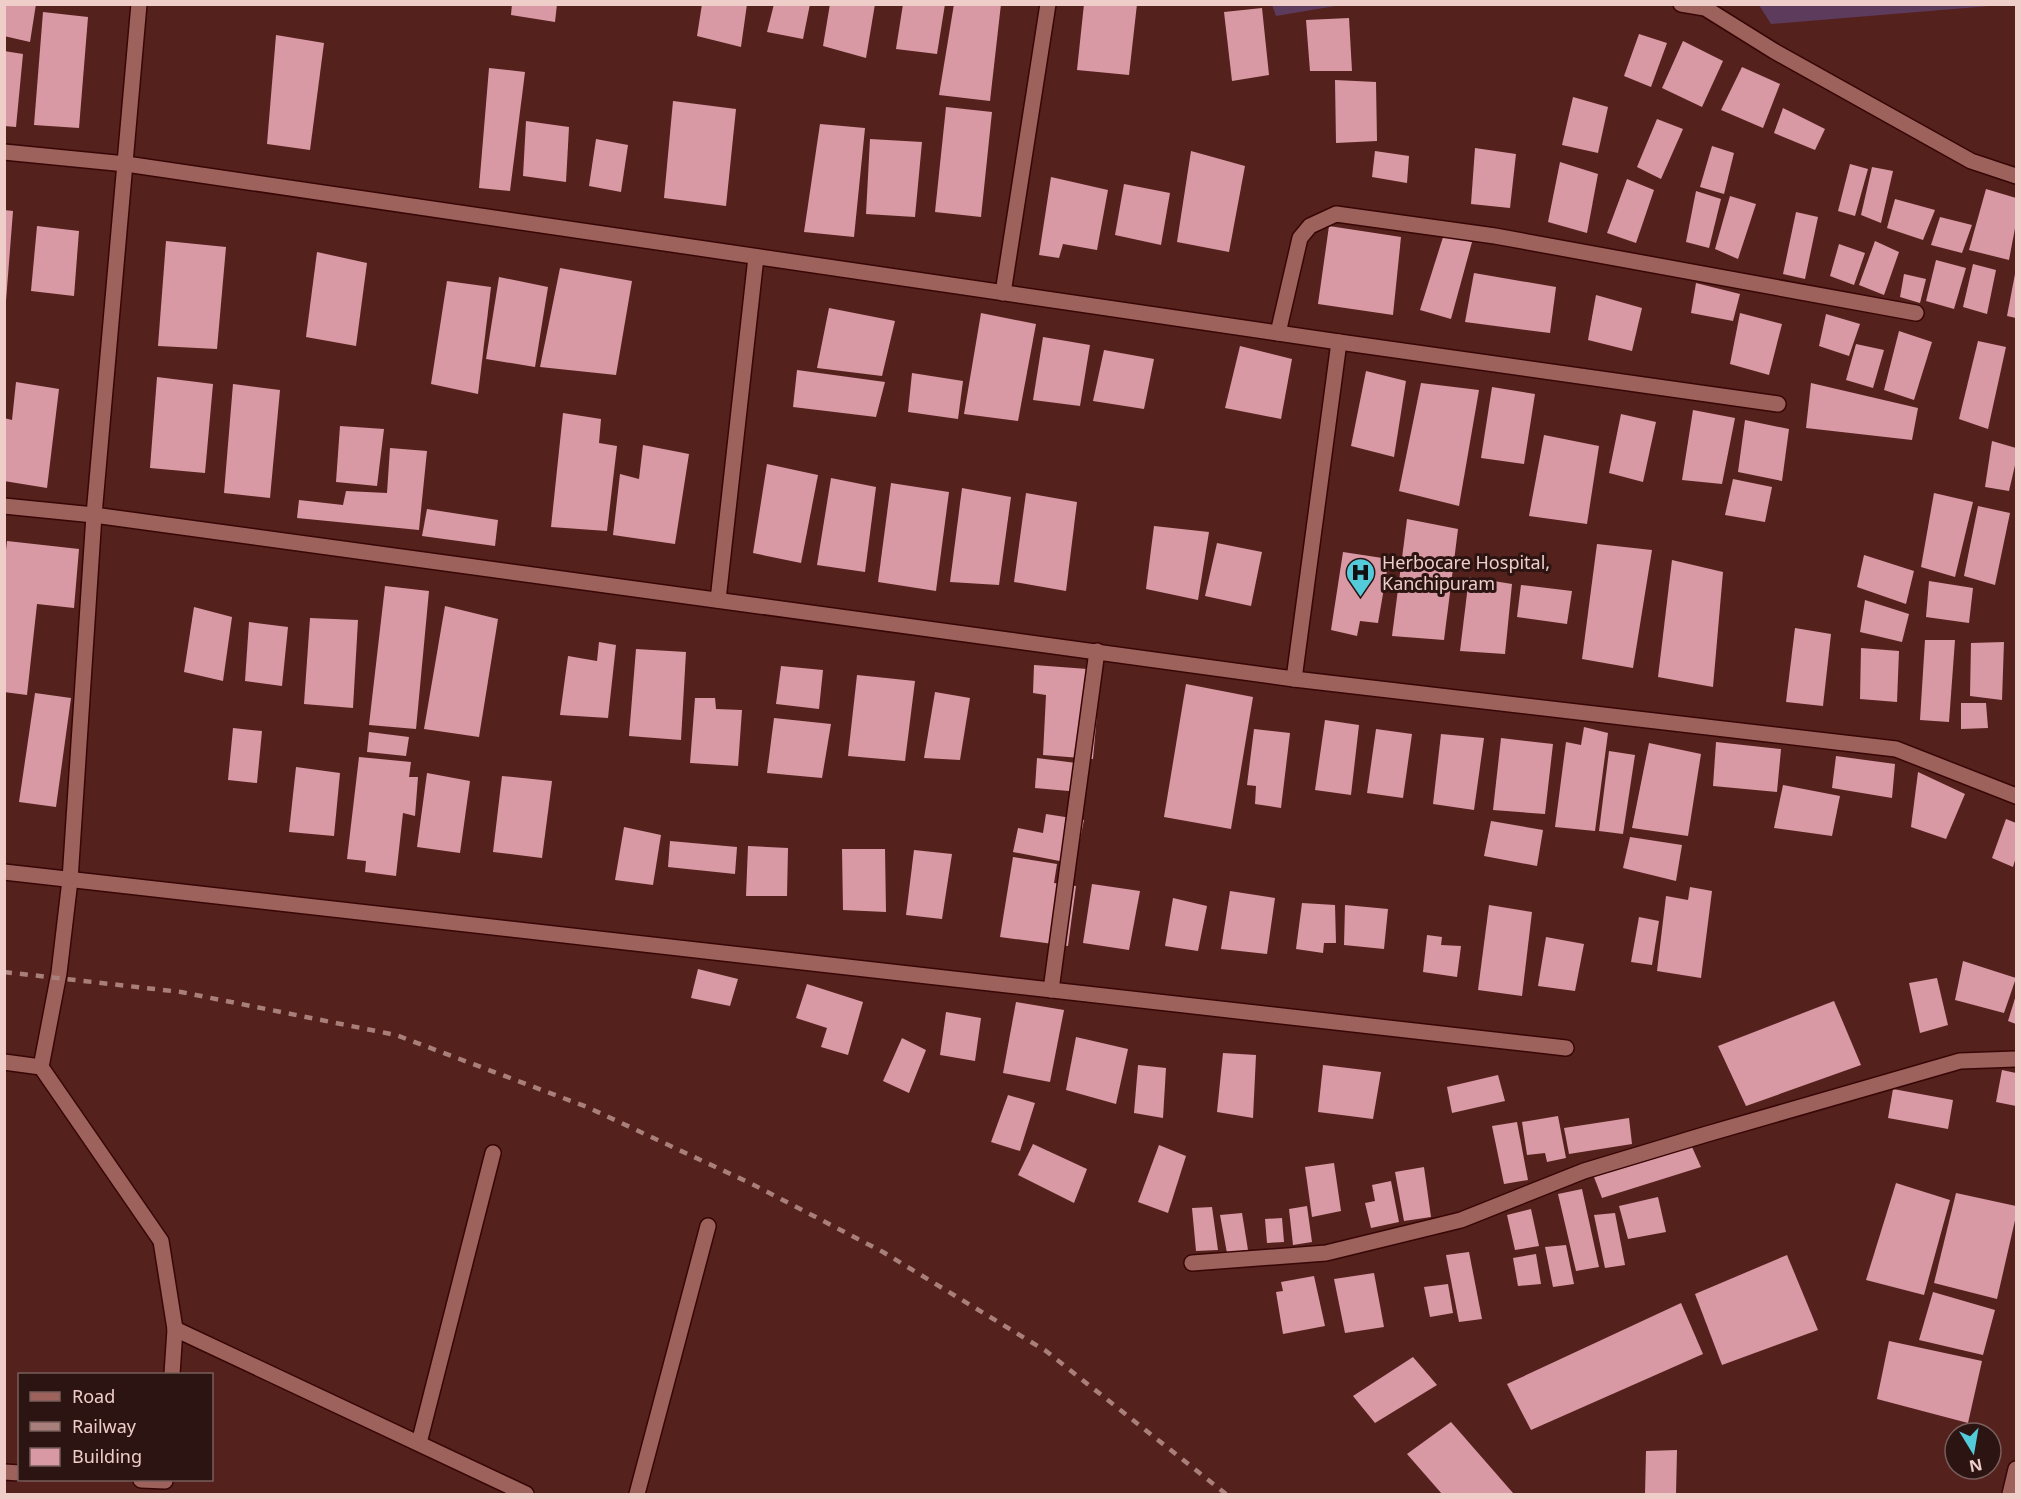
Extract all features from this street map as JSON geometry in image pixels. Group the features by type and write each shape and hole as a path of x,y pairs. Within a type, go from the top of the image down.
{"street":[{"path":"139,4 94,515 70,880 59,973 41,1067 161,1241 175,1329 172,1373"},
{"path":"1003,293 1047,4"},
{"path":"1681,4 1705,8 1774,51 1971,161 2016,176"},
{"path":"4,152 126,164 1778,404"},
{"path":"1278,333 1300,238 1310,226 1336,213 1495,237 1916,312"},
{"path":"718,600 756,257"},
{"path":"1294,678 1339,342"},
{"path":"4,506 94,515 1294,678 1896,749 2016,796"},
{"path":"1051,990 1097,651"},
{"path":"4,872 1566,1048"},
{"path":"1192,1263 1326,1253 1461,1220 1584,1170 1707,1134 1959,1061 2016,1059"},
{"path":"4,1062 41,1067"},
{"path":"419,1443 493,1153"},
{"path":"637,1494 708,1226"},
{"path":"175,1329 526,1494"},
{"path":"2010,1494 2016,1469"},
{"path":"149,1481 164,1485"}],"shaded area":[{"path":"1272,4 1341,5 1276,16"},
{"path":"1759,5 2002,5 1771,24"}],"building":[{"path":"4,4 36,4 30,42 4,36"},
{"path":"512,4 557,4 555,22 511,15"},
{"path":"702,4 747,4 741,47 697,36"},
{"path":"774,4 810,4 803,39 767,32"},
{"path":"830,4 875,4 866,58 823,46"},
{"path":"903,4 945,4 937,54 896,49"},
{"path":"954,4 1001,4 990,101 939,95"},
{"path":"1084,4 1137,4 1129,75 1077,70"},
{"path":"1262,8 1269,75 1232,81 1224,12"},
{"path":"43,12 88,17 79,128 34,125"},
{"path":"1349,18 1352,71 1310,71 1306,20"},
{"path":"1639,34 1667,43 1651,87 1624,76"},
{"path":"276,35 324,43 310,150 267,144"},
{"path":"1683,41 1723,61 1702,107 1662,88"},
{"path":"4,51 23,54 16,127 4,126"},
{"path":"1742,67 1780,84 1763,128 1721,110"},
{"path":"489,68 525,72 510,191 479,188"},
{"path":"1335,80 1376,82 1377,141 1336,143"},
{"path":"1573,97 1608,107 1598,153 1562,145"},
{"path":"673,101 736,109 726,206 664,198"},
{"path":"946,107 992,112 981,217 935,212"},
{"path":"1783,108 1825,129 1815,150 1774,133"},
{"path":"1657,119 1683,129 1661,179 1637,167"},
{"path":"526,121 569,127 566,182 523,176"},
{"path":"820,124 865,128 854,237 804,232"},
{"path":"596,139 628,145 621,192 589,186"},
{"path":"870,139 922,142 915,217 866,214"},
{"path":"1712,146 1734,153 1724,194 1700,187"},
{"path":"1475,148 1516,154 1510,208 1471,204"},
{"path":"1191,151 1245,166 1229,252 1177,242"},
{"path":"1375,151 1409,156 1407,183 1372,177"},
{"path":"1560,162 1598,174 1587,233 1548,222"},
{"path":"1850,164 1868,169 1855,216 1838,211"},
{"path":"1872,167 1893,171 1881,223 1861,215"},
{"path":"1051,177 1108,190 1097,250 1063,244 1059,258 1039,255"},
{"path":"1627,179 1654,190 1636,243 1607,233"},
{"path":"1124,184 1170,193 1161,245 1115,235"},
{"path":"1986,189 2016,198 2016,223 2009,260 1969,250"},
{"path":"1696,191 1721,199 1709,248 1686,242"},
{"path":"1730,196 1756,204 1738,259 1715,249"},
{"path":"1895,199 1935,210 1923,240 1887,228"},
{"path":"4,210 13,211 6,301 4,301"},
{"path":"1796,212 1818,217 1805,279 1783,274"},
{"path":"1940,217 1972,225 1962,253 1931,245"},
{"path":"37,226 79,231 74,296 31,291"},
{"path":"1329,226 1401,237 1393,315 1318,304"},
{"path":"1444,234 1472,242 1451,319 1420,310"},
{"path":"166,241 226,247 217,349 158,346"},
{"path":"1875,241 1899,252 1884,295 1859,285"},
{"path":"1839,244 1865,253 1854,285 1830,276"},
{"path":"317,252 367,263 356,346 306,337"},
{"path":"1936,260 1966,268 1954,309 1926,301"},
{"path":"1973,264 1996,270 1987,314 1963,307"},
{"path":"560,268 632,281 616,375 540,367"},
{"path":"1474,273 1556,287 1550,333 1465,322"},
{"path":"1904,274 1926,279 1920,303 1900,297"},
{"path":"2016,274 2016,318 2007,316"},
{"path":"499,277 548,287 535,367 486,359"},
{"path":"447,281 491,287 478,394 431,384"},
{"path":"1696,283 1740,294 1733,321 1691,313"},
{"path":"1596,295 1642,308 1632,351 1588,340"},
{"path":"829,308 895,321 882,376 817,368"},
{"path":"981,313 1036,324 1018,421 964,414"},
{"path":"1740,313 1782,324 1769,375 1730,364"},
{"path":"1826,314 1860,324 1849,356 1819,346"},
{"path":"1899,331 1932,342 1914,400 1884,390"},
{"path":"1043,337 1090,345 1080,406 1033,400"},
{"path":"1978,341 2006,347 1988,429 1959,419"},
{"path":"1856,344 1884,350 1873,388 1846,380"},
{"path":"1240,346 1292,359 1281,419 1225,408"},
{"path":"1104,350 1154,359 1144,409 1093,401"},
{"path":"797,370 885,382 876,417 793,407"},
{"path":"1366,371 1406,381 1394,457 1351,446"},
{"path":"912,373 963,381 958,419 908,412"},
{"path":"157,377 213,384 205,473 150,468"},
{"path":"16,382 59,389 47,488 4,481 4,418 12,420"},
{"path":"1421,383 1479,390 1459,506 1399,491"},
{"path":"1811,383 1918,408 1912,440 1806,428"},
{"path":"233,384 280,390 270,498 224,493"},
{"path":"1492,387 1535,394 1524,464 1481,458"},
{"path":"1693,410 1735,418 1722,484 1682,480"},
{"path":"563,413 601,419 599,443 617,446 607,531 551,527"},
{"path":"1621,414 1656,422 1643,482 1609,473"},
{"path":"1745,420 1789,429 1782,481 1738,472"},
{"path":"340,426 384,429 377,486 336,482"},
{"path":"1544,435 1599,446 1587,524 1529,516"},
{"path":"1992,441 2016,448 2016,461 2009,491 1985,487"},
{"path":"643,445 689,454 675,544 613,535 620,474 639,479"},
{"path":"390,448 427,451 419,530 297,518 299,500 343,505 346,491 387,493"},
{"path":"767,464 818,475 801,563 753,553"},
{"path":"831,478 876,487 865,572 817,565"},
{"path":"1733,479 1772,487 1765,522 1725,515"},
{"path":"891,483 949,492 936,591 878,582"},
{"path":"962,488 1011,497 999,585 950,582"},
{"path":"1026,493 1077,502 1066,591 1014,582"},
{"path":"1934,493 1973,502 1955,577 1921,567"},
{"path":"1978,506 2010,513 1995,585 1964,576"},
{"path":"427,509 498,520 495,546 422,536"},
{"path":"1407,519 1458,529 1444,640 1392,636"},
{"path":"1154,526 1209,532 1198,600 1146,589"},
{"path":"7,541 79,549 74,608 37,604 27,695 4,692 4,568"},
{"path":"1217,543 1262,552 1251,606 1205,596"},
{"path":"1597,544 1652,550 1633,668 1582,659"},
{"path":"1343,552 1389,559 1378,623 1360,621 1357,636 1331,630"},
{"path":"1864,555 1914,571 1906,604 1857,587"},
{"path":"1672,560 1723,572 1713,687 1658,677"},
{"path":"1469,577 1512,584 1505,654 1460,651"},
{"path":"1929,581 1973,588 1969,623 1926,617"},
{"path":"1521,585 1572,591 1567,624 1517,617"},
{"path":"385,586 429,591 416,729 369,725"},
{"path":"1865,600 1909,614 1902,642 1860,632"},
{"path":"445,606 498,619 479,737 424,729"},
{"path":"194,607 232,617 223,681 184,672"},
{"path":"310,618 358,620 353,708 304,704"},
{"path":"249,622 288,627 282,686 245,681"},
{"path":"1795,628 1831,634 1823,706 1786,702"},
{"path":"1925,640 1955,640 1949,722 1920,720"},
{"path":"599,642 616,645 608,718 560,715 568,656 597,661"},
{"path":"2004,642 2002,700 1970,696 1971,643"},
{"path":"1861,648 1899,651 1897,702 1860,699"},
{"path":"636,649 686,652 681,740 629,736"},
{"path":"1034,665 1101,670 1093,759 1043,755 1046,695 1033,693"},
{"path":"781,666 823,670 819,709 776,704"},
{"path":"857,675 915,681 905,761 848,756"},
{"path":"1186,684 1253,697 1231,829 1164,817"},
{"path":"935,692 970,698 960,760 924,758"},
{"path":"35,693 71,698 56,807 19,802"},
{"path":"695,698 715,698 716,709 742,710 738,766 690,763"},
{"path":"1961,703 1986,703 1988,728 1961,729"},
{"path":"774,718 831,724 822,778 767,773"},
{"path":"1325,720 1359,725 1351,795 1315,790"},
{"path":"1584,727 1608,733 1595,831 1555,827 1566,742 1581,745"},
{"path":"233,728 262,731 257,783 228,780"},
{"path":"1254,729 1290,733 1281,808 1255,804 1256,786 1247,785"},
{"path":"1376,729 1412,734 1403,798 1367,793"},
{"path":"369,732 409,737 406,756 367,752"},
{"path":"1441,734 1484,738 1474,810 1433,804"},
{"path":"1501,738 1553,744 1545,814 1493,810"},
{"path":"1716,742 1781,749 1777,792 1713,786"},
{"path":"1649,743 1701,754 1688,836 1632,828"},
{"path":"1609,751 1635,755 1623,834 1599,831"},
{"path":"1836,756 1895,764 1892,798 1832,788"},
{"path":"359,757 411,762 409,777 418,777 415,816 403,813 396,876 365,872 366,861 347,859"},
{"path":"1037,758 1084,764 1080,792 1035,788"},
{"path":"296,767 340,773 334,836 289,832"},
{"path":"1918,772 1965,794 1946,839 1911,827"},
{"path":"427,773 470,781 460,853 417,847"},
{"path":"502,776 552,781 542,858 493,852"},
{"path":"1783,785 1840,796 1832,836 1774,828"},
{"path":"1046,814 1084,820 1075,864 1013,852 1018,828 1043,833"},
{"path":"2006,819 2016,823 2016,857 2013,867 1992,858"},
{"path":"1491,821 1543,830 1537,866 1484,856"},
{"path":"624,827 661,835 653,885 615,880"},
{"path":"1630,837 1682,845 1676,881 1623,868"},
{"path":"670,841 737,847 735,874 668,867"},
{"path":"748,846 788,848 787,896 746,896"},
{"path":"842,849 885,849 886,912 843,910"},
{"path":"914,850 952,854 942,919 906,915"},
{"path":"1013,857 1057,864 1054,883 1076,886 1068,946 1000,937"},
{"path":"1092,884 1140,891 1129,950 1083,943"},
{"path":"1690,887 1712,891 1701,978 1657,971 1666,896 1688,900"},
{"path":"1230,891 1275,898 1267,954 1221,949"},
{"path":"1173,898 1207,906 1198,951 1165,946"},
{"path":"1302,903 1335,905 1336,943 1324,943 1323,953 1296,949"},
{"path":"1345,905 1388,909 1384,949 1344,945"},
{"path":"1489,905 1532,912 1522,996 1478,990"},
{"path":"1639,917 1659,921 1652,965 1631,962"},
{"path":"1427,935 1442,937 1441,945 1461,946 1457,977 1423,972"},
{"path":"1546,937 1584,944 1575,991 1538,986"},
{"path":"1963,961 2016,978 2004,1013 1955,1000"},
{"path":"698,969 738,979 730,1006 691,998"},
{"path":"1937,978 1948,1025 1920,1033 1909,983"},
{"path":"807,984 863,1002 848,1055 821,1047 827,1028 796,1018"},
{"path":"2016,995 2016,1024 2008,1021"},
{"path":"1834,1001 1861,1065 1746,1106 1718,1046"},
{"path":"1016,1002 1064,1010 1050,1082 1003,1073"},
{"path":"946,1012 981,1018 975,1061 940,1055"},
{"path":"1076,1037 1128,1049 1116,1104 1066,1090"},
{"path":"902,1038 926,1050 909,1093 883,1081"},
{"path":"1223,1053 1256,1055 1253,1118 1217,1112"},
{"path":"1138,1065 1166,1068 1163,1118 1134,1113"},
{"path":"1323,1065 1381,1072 1373,1119 1318,1112"},
{"path":"2002,1070 2016,1073 2016,1106 1996,1102"},
{"path":"1498,1075 1505,1101 1452,1113 1447,1087"},
{"path":"1893,1089 1953,1100 1948,1129 1888,1118"},
{"path":"1008,1095 1035,1103 1020,1151 991,1142"},
{"path":"1558,1116 1566,1158 1547,1162 1545,1153 1527,1155 1522,1122"},
{"path":"1629,1118 1632,1144 1569,1154 1564,1128"},
{"path":"1517,1122 1528,1180 1504,1184 1492,1126"},
{"path":"1033,1144 1087,1169 1074,1203 1018,1175"},
{"path":"1159,1145 1186,1156 1168,1213 1138,1202"},
{"path":"1692,1147 1701,1167 1602,1198 1594,1177"},
{"path":"1334,1163 1341,1211 1312,1217 1305,1167"},
{"path":"1424,1167 1431,1217 1404,1221 1395,1172"},
{"path":"1391,1181 1399,1222 1371,1228 1365,1203 1375,1201 1372,1185"},
{"path":"1896,1183 1950,1200 1924,1295 1866,1280"},
{"path":"1582,1189 1599,1267 1576,1271 1558,1194"},
{"path":"1956,1193 2016,1206 2016,1216 1997,1299 1934,1283"},
{"path":"1658,1197 1666,1232 1628,1239 1619,1206"},
{"path":"1307,1206 1312,1242 1293,1245 1289,1209"},
{"path":"1212,1207 1218,1250 1196,1251 1192,1208"},
{"path":"1531,1209 1539,1246 1515,1250 1507,1215"},
{"path":"1242,1213 1248,1250 1227,1253 1220,1215"},
{"path":"1615,1213 1625,1265 1605,1268 1594,1215"},
{"path":"1282,1218 1284,1242 1267,1243 1265,1219"},
{"path":"1566,1245 1574,1284 1553,1287 1545,1247"},
{"path":"1469,1252 1482,1319 1459,1322 1446,1255"},
{"path":"1536,1254 1541,1284 1518,1286 1513,1258"},
{"path":"1787,1255 1818,1330 1722,1365 1695,1294"},
{"path":"1374,1273 1384,1327 1345,1333 1334,1279"},
{"path":"1314,1276 1325,1326 1283,1334 1276,1292 1283,1291 1281,1282"},
{"path":"1448,1284 1453,1313 1430,1317 1424,1287"},
{"path":"1933,1292 1995,1310 1983,1355 1919,1340"},
{"path":"1681,1303 1703,1354 1531,1430 1507,1384"},
{"path":"1889,1341 1982,1361 1968,1421 1960,1421 1877,1399"},
{"path":"1413,1357 1437,1385 1375,1423 1353,1396"},
{"path":"1451,1422 1513,1493 1442,1494 1407,1454"},
{"path":"1677,1450 1676,1494 1645,1494 1646,1451"}],"railway":[{"path":"4,972 181,992 396,1035 587,1107 752,1184 883,1252 1046,1351 1226,1494"}],"place":[{"name":"Herbocare Hospital, Kanchipuram","path":"1361,598"}]}
